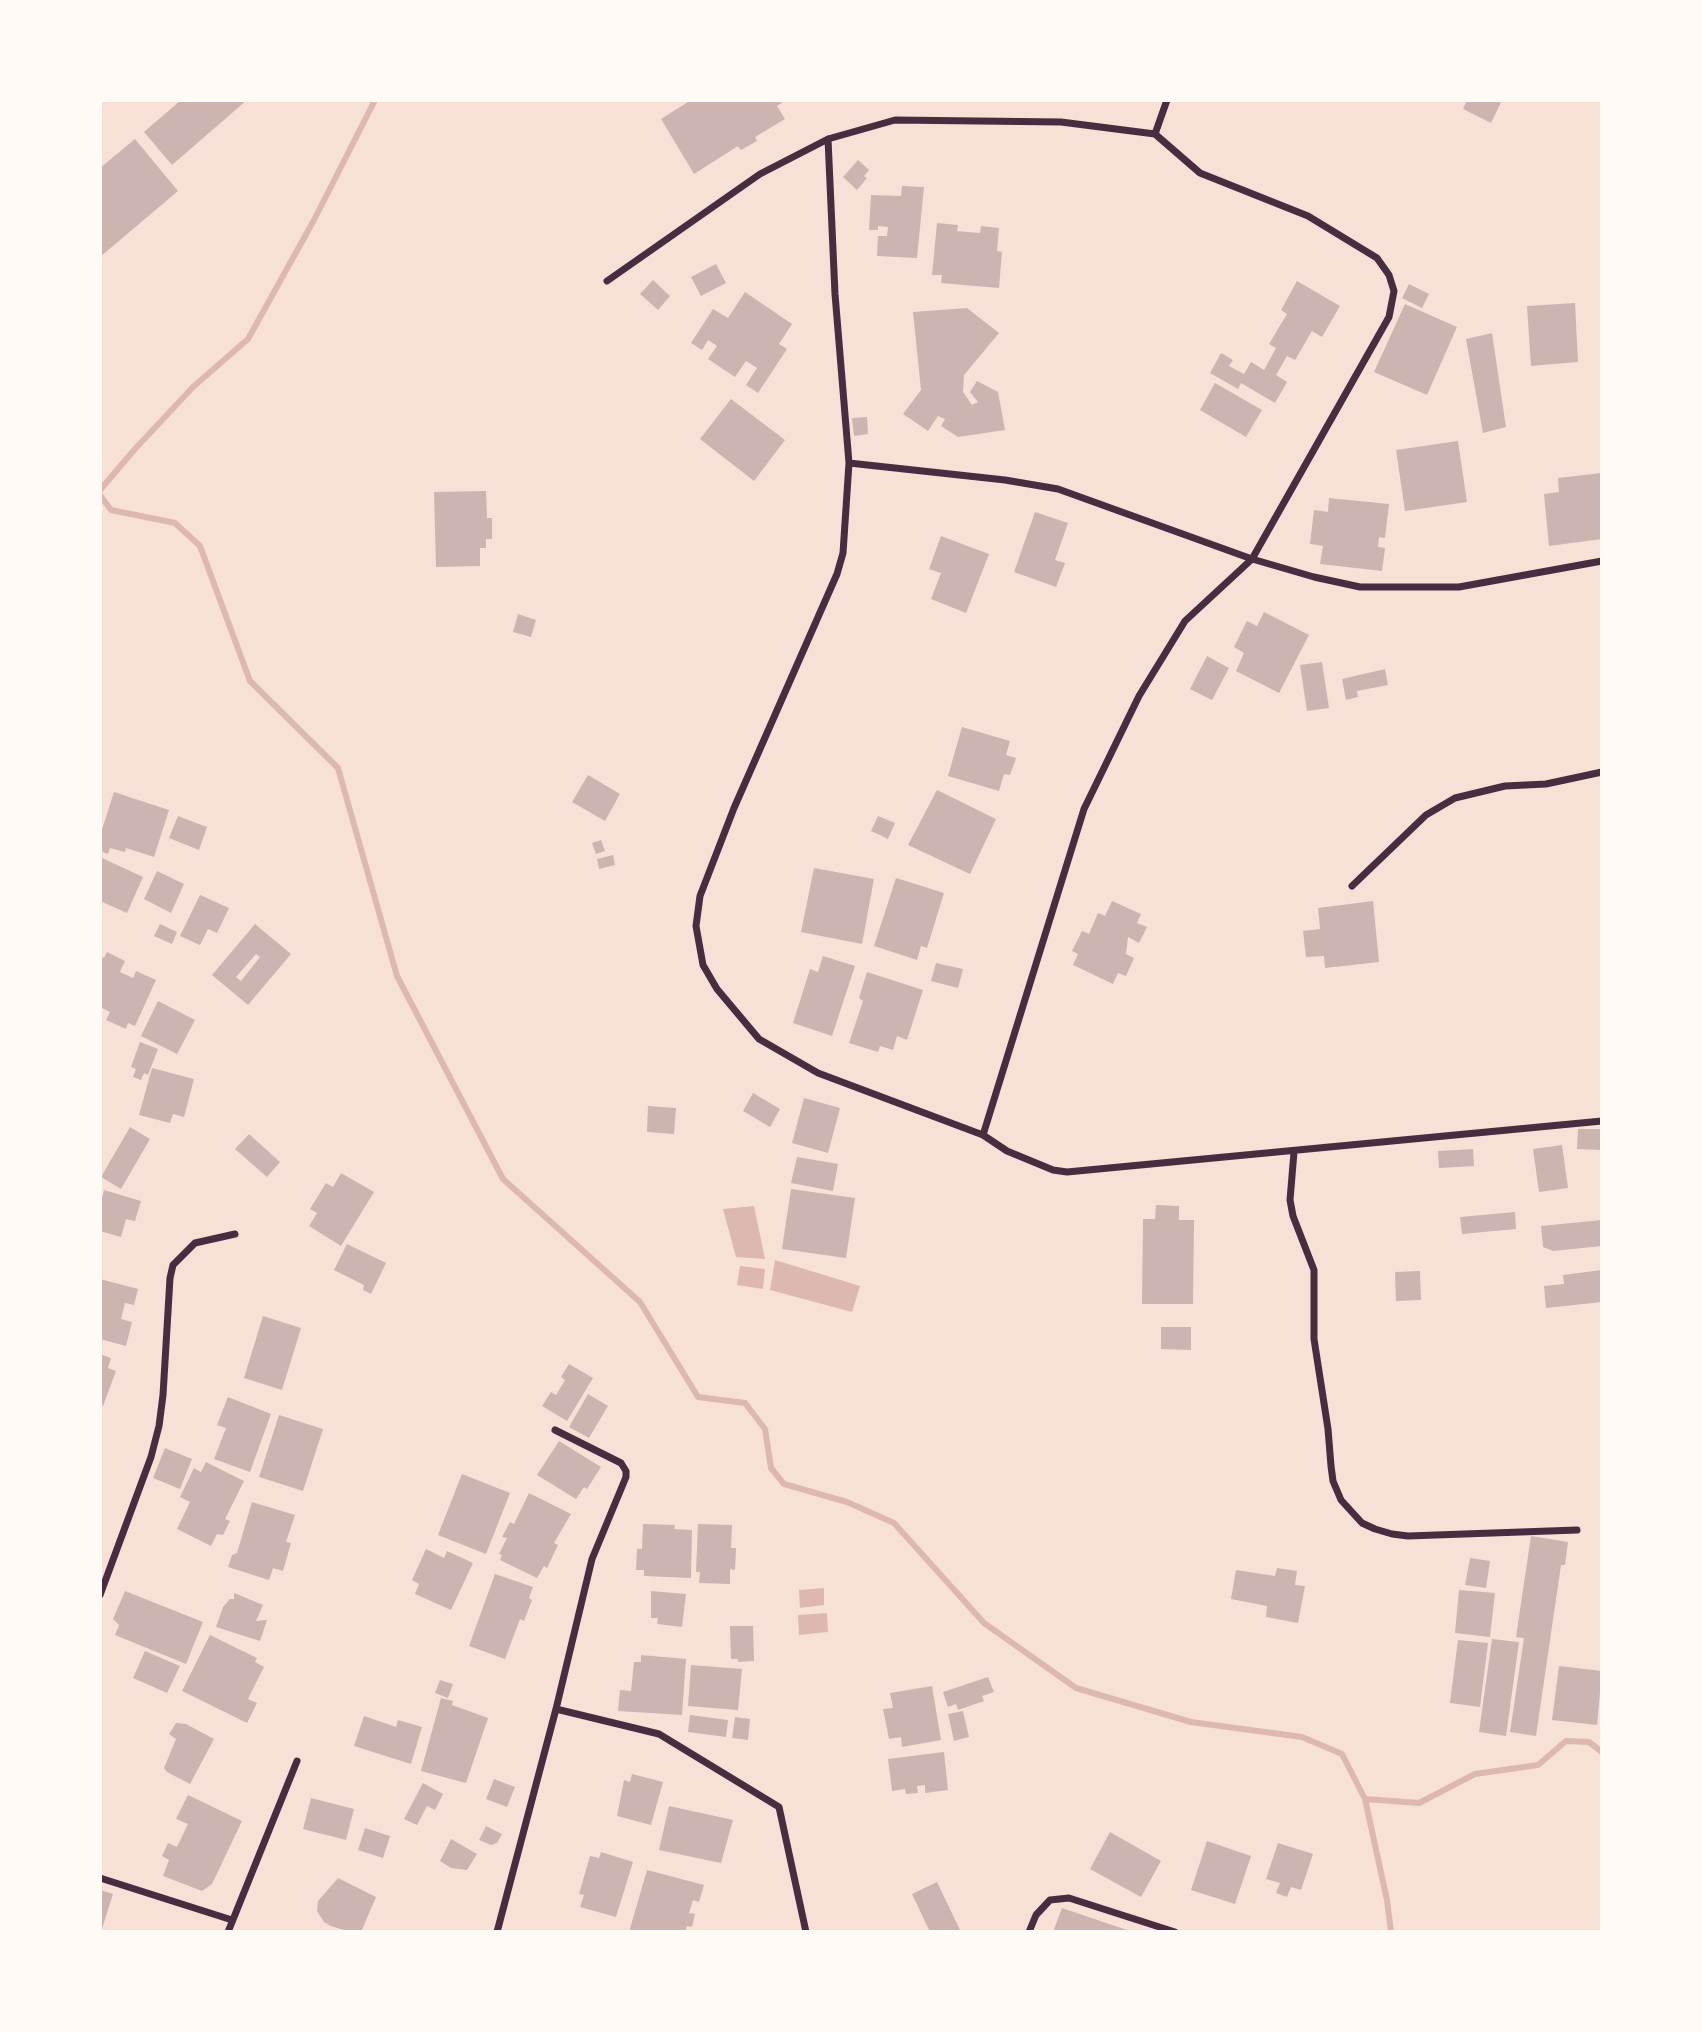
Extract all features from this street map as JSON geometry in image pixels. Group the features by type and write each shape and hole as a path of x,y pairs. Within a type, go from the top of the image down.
{"street":[{"path":"1155,134 1167,100"},
{"path":"607,281 760,174 828,139 895,120 1061,122 1155,134 1200,173 1308,216 1377,257 1389,275 1394,291 1389,317 1252,559 1185,621 1139,696 1084,809 983,1135"},
{"path":"828,139 835,294 849,463 843,553 837,574 734,808 700,895 696,926 703,965 717,989 759,1039 818,1073 983,1135 1007,1151 1053,1170 1067,1172 1294,1152 1602,1121"},
{"path":"849,463 1005,480 1058,489 1252,559 1360,587 1460,587 1602,561"},
{"path":"1352,886 1426,815 1455,798 1505,786 1546,784 1602,772"},
{"path":"1294,1152 1290,1200 1293,1216 1314,1270 1314,1339 1331,1465 1341,1500 1362,1523 1392,1534 1577,1530"},
{"path":"100,1595 151,1457 159,1426 173,1265 195,1243 235,1234"},
{"path":"497,1932 556,1709 592,1559 626,1478 626,1471 621,1463 555,1430"},
{"path":"556,1709 659,1734 779,1807 806,1932"},
{"path":"228,1932 297,1761"},
{"path":"100,1878 232,1920"},
{"path":"1029,1932 1036,1915 1050,1900 1069,1898 1175,1932"}],"shaded area":[{"path":"754,1206 765,1259 736,1257 723,1209"},
{"path":"775,1260 860,1286 852,1312 770,1290"},
{"path":"740,1266 765,1269 763,1289 737,1285"},
{"path":"824,1588 824,1605 800,1608 799,1590"},
{"path":"827,1613 828,1632 799,1635 798,1615"}],"building":[{"path":"181,100 247,100 172,165 144,132"},
{"path":"691,100 781,100 782,103 777,106 785,119 755,137 757,141 741,150 738,146 694,174 661,119"},
{"path":"1467,100 1502,100 1491,123 1463,109"},
{"path":"135,139 178,191 100,257 100,168"},
{"path":"858,160 869,170 864,176 867,178 857,190 843,177"},
{"path":"902,186 924,187 917,258 877,256 878,236 887,236 888,227 878,226 878,230 869,230 871,195 901,196"},
{"path":"937,223 958,225 957,231 980,233 981,226 999,228 997,251 1002,252 999,288 941,283 942,275 932,275"},
{"path":"716,264 726,283 701,296 691,277"},
{"path":"653,280 670,296 658,310 640,294"},
{"path":"1297,281 1340,306 1322,337 1312,331 1295,360 1287,356 1276,375 1287,382 1275,403 1241,383 1238,389 1210,373 1221,353 1233,360 1229,366 1244,374 1251,362 1264,370 1276,348 1269,344 1287,314 1281,310"},
{"path":"1409,284 1429,294 1422,308 1402,298"},
{"path":"745,292 792,324 779,344 787,349 758,393 746,385 757,368 746,361 735,377 708,359 717,346 708,340 702,350 691,343 713,309 728,318"},
{"path":"1575,303 1578,362 1531,366 1527,306"},
{"path":"1405,304 1457,327 1427,395 1374,372"},
{"path":"967,308 999,333 964,375 963,392 972,405 978,402 970,392 977,381 998,392 1005,430 958,437 941,426 945,419 938,416 928,431 903,414 921,390 913,312"},
{"path":"1492,333 1506,427 1483,433 1466,339"},
{"path":"1215,383 1262,410 1246,437 1200,410"},
{"path":"731,399 785,440 754,481 700,439"},
{"path":"867,417 868,434 854,436 852,418"},
{"path":"1458,441 1467,502 1405,511 1396,450"},
{"path":"1602,473 1602,539 1549,546 1544,494 1559,492 1558,478"},
{"path":"486,491 487,518 492,518 492,539 486,539 486,548 480,548 480,566 436,567 434,492"},
{"path":"1329,498 1389,504 1385,538 1379,537 1378,547 1385,548 1382,571 1320,564 1323,546 1310,544 1314,510 1328,512"},
{"path":"1035,512 1068,523 1055,560 1065,563 1056,587 1014,572"},
{"path":"941,536 989,554 966,613 931,599 941,573 929,569"},
{"path":"1264,612 1309,635 1279,693 1236,671 1244,653 1234,647 1247,621 1257,626"},
{"path":"518,614 536,620 531,637 513,632"},
{"path":"1207,656 1229,668 1212,700 1190,689"},
{"path":"1322,662 1329,708 1307,711 1300,665"},
{"path":"1385,669 1388,685 1357,691 1358,697 1346,700 1342,679"},
{"path":"962,727 1010,741 1006,755 1016,758 1010,775 1004,774 999,791 948,776"},
{"path":"588,775 620,794 605,821 572,802"},
{"path":"937,790 996,819 970,874 908,845"},
{"path":"114,792 169,810 154,857 126,848 125,852 110,848 108,854 100,851 100,836"},
{"path":"178,816 207,827 199,850 169,838"},
{"path":"878,816 895,823 888,839 871,831"},
{"path":"601,840 605,851 596,854 592,843"},
{"path":"613,855 615,865 599,869 597,859"},
{"path":"100,857 143,877 127,913 100,901"},
{"path":"814,868 874,879 862,944 801,932"},
{"path":"157,871 184,884 171,913 144,899"},
{"path":"896,878 944,893 927,948 921,946 917,960 874,946"},
{"path":"200,895 229,908 217,933 208,929 200,945 180,936"},
{"path":"1112,901 1141,914 1137,923 1147,927 1139,943 1128,937 1126,954 1134,958 1126,976 1118,973 1113,984 1073,965 1078,954 1072,951 1082,931 1089,934 1098,913 1105,916"},
{"path":"1373,901 1379,962 1325,968 1324,956 1306,957 1303,931 1320,929 1318,908"},
{"path":"160,924 177,932 172,944 154,936"},
{"path":"255,924 291,954 248,1005 212,975","holes":["256,954 260,957 241,981 236,977"]},
{"path":"107,952 125,961 120,972 133,978 136,971 156,980 135,1026 128,1023 126,1029 106,1020 110,1012 100,1007 100,956 104,958"},
{"path":"823,956 855,966 832,1036 793,1023 810,969 818,972"},
{"path":"936,963 963,969 958,988 931,981"},
{"path":"867,972 923,990 907,1040 897,1036 893,1050 880,1046 878,1052 849,1043 863,1001 859,998"},
{"path":"158,1001 195,1020 177,1054 141,1036"},
{"path":"140,1042 158,1049 148,1075 144,1073 141,1080 133,1077 136,1069 131,1067"},
{"path":"152,1068 194,1079 184,1117 173,1114 170,1123 139,1115"},
{"path":"753,1093 780,1109 770,1127 743,1111"},
{"path":"804,1098 840,1108 828,1153 792,1143"},
{"path":"648,1106 676,1108 674,1134 647,1132"},
{"path":"130,1127 150,1139 121,1189 101,1177"},
{"path":"1578,1129 1602,1129 1601,1150 1577,1149"},
{"path":"249,1134 280,1162 267,1177 235,1149"},
{"path":"1562,1145 1568,1188 1539,1192 1533,1149"},
{"path":"1473,1149 1474,1166 1439,1168 1438,1151"},
{"path":"797,1157 838,1164 833,1191 791,1183"},
{"path":"341,1173 374,1192 341,1246 309,1226 317,1213 310,1209 326,1183 333,1187"},
{"path":"791,1189 855,1198 846,1258 782,1249"},
{"path":"104,1190 141,1201 135,1221 126,1219 121,1237 100,1231 100,1198"},
{"path":"1156,1205 1179,1206 1179,1220 1194,1220 1193,1304 1142,1304 1143,1219 1155,1219"},
{"path":"1515,1212 1516,1229 1462,1234 1460,1217"},
{"path":"1602,1220 1602,1246 1553,1251 1543,1247 1541,1226"},
{"path":"347,1244 386,1263 371,1294 363,1290 364,1285 334,1270"},
{"path":"1602,1270 1602,1302 1546,1308 1544,1286 1564,1284 1563,1275"},
{"path":"1420,1271 1421,1300 1396,1301 1395,1272"},
{"path":"100,1279 138,1289 134,1305 125,1303 121,1319 132,1322 126,1346 100,1339"},
{"path":"263,1316 301,1328 282,1390 244,1378"},
{"path":"1161,1327 1191,1327 1191,1350 1161,1349"},
{"path":"100,1354 111,1358 108,1368 116,1371 103,1406 100,1405"},
{"path":"569,1364 593,1378 567,1421 542,1406 551,1392 556,1395 565,1380 561,1377"},
{"path":"588,1394 608,1406 589,1438 569,1427"},
{"path":"228,1397 271,1414 250,1472 214,1459 226,1428 217,1425"},
{"path":"279,1415 323,1429 303,1491 259,1477"},
{"path":"559,1441 601,1467 587,1489 584,1487 576,1499 537,1475"},
{"path":"165,1448 192,1459 180,1489 153,1478"},
{"path":"206,1462 244,1481 225,1519 230,1521 223,1535 217,1534 211,1546 177,1529 190,1502 180,1497 194,1468 201,1472"},
{"path":"462,1474 510,1493 486,1554 438,1535"},
{"path":"529,1493 571,1514 554,1543 558,1545 547,1568 544,1566 537,1578 500,1560 502,1555 499,1554 507,1538 502,1537 510,1522 514,1524"},
{"path":"252,1502 295,1515 286,1542 291,1543 283,1571 273,1568 269,1580 228,1567 232,1555 237,1553"},
{"path":"643,1524 675,1525 674,1529 692,1530 691,1578 644,1576 644,1570 636,1570 637,1549 642,1549"},
{"path":"698,1524 732,1525 731,1548 736,1548 735,1570 730,1569 730,1584 699,1583 700,1572 696,1572"},
{"path":"1531,1536 1568,1542 1565,1565 1561,1565 1536,1736 1510,1732 1524,1638 1516,1637"},
{"path":"426,1549 444,1558 447,1551 473,1563 451,1610 415,1594 419,1584 412,1580"},
{"path":"1470,1558 1490,1561 1486,1588 1465,1585"},
{"path":"1277,1568 1297,1571 1295,1585 1305,1586 1298,1623 1266,1617 1267,1606 1231,1599 1236,1570 1275,1576"},
{"path":"495,1574 533,1587 529,1598 532,1600 524,1621 520,1619 505,1659 469,1646"},
{"path":"1459,1590 1495,1593 1490,1637 1455,1633"},
{"path":"125,1591 203,1622 186,1664 115,1635 119,1625 113,1619"},
{"path":"651,1591 686,1594 682,1627 657,1624 658,1618 651,1618"},
{"path":"234,1593 263,1605 256,1621 267,1620 260,1641 216,1627 223,1607 230,1599 234,1599"},
{"path":"730,1626 753,1626 754,1661 738,1662 738,1659 731,1659"},
{"path":"210,1635 257,1658 255,1662 264,1667 248,1699 257,1703 247,1723 182,1691"},
{"path":"1492,1639 1519,1642 1506,1736 1479,1732"},
{"path":"1458,1640 1488,1643 1480,1707 1450,1703"},
{"path":"145,1651 180,1666 167,1693 133,1678"},
{"path":"641,1655 686,1659 682,1715 618,1711 620,1690 631,1691 634,1662 641,1662"},
{"path":"691,1665 742,1669 738,1710 688,1706"},
{"path":"1559,1666 1602,1671 1597,1725 1552,1720"},
{"path":"988,1677 994,1692 982,1696 984,1701 958,1710 956,1704 948,1707 943,1692"},
{"path":"440,1680 453,1684 448,1698 435,1693"},
{"path":"932,1686 941,1740 902,1747 901,1737 889,1739 883,1709 893,1708 890,1693"},
{"path":"441,1698 453,1701 452,1705 488,1718 466,1783 421,1771"},
{"path":"963,1711 969,1737 954,1741 948,1714"},
{"path":"690,1715 728,1720 726,1737 688,1732"},
{"path":"364,1716 396,1727 398,1720 422,1727 411,1764 354,1746"},
{"path":"735,1717 750,1719 748,1740 732,1738"},
{"path":"176,1723 186,1724 214,1739 190,1784 164,1768 176,1739 169,1734"},
{"path":"944,1752 948,1790 925,1793 925,1785 917,1786 918,1793 906,1794 905,1789 892,1791 888,1759"},
{"path":"632,1774 663,1782 651,1825 617,1816 624,1780 630,1782"},
{"path":"494,1779 515,1787 507,1807 486,1799"},
{"path":"423,1783 443,1794 435,1810 427,1806 417,1825 404,1819"},
{"path":"188,1795 242,1821 212,1884 202,1891 163,1876 169,1860 162,1856 168,1843 177,1847 188,1824 176,1819"},
{"path":"311,1798 354,1809 346,1840 303,1829"},
{"path":"669,1806 733,1820 721,1863 659,1850"},
{"path":"486,1826 502,1834 497,1843 491,1845 479,1840"},
{"path":"365,1828 390,1836 383,1858 358,1850"},
{"path":"1110,1832 1161,1861 1141,1897 1090,1869"},
{"path":"451,1839 477,1854 467,1870 451,1868 440,1861"},
{"path":"1207,1841 1251,1856 1235,1904 1191,1890"},
{"path":"1278,1843 1313,1854 1301,1890 1291,1887 1287,1897 1276,1893 1280,1883 1266,1879"},
{"path":"601,1852 633,1862 616,1917 580,1907 584,1895 579,1894 590,1856 599,1858"},
{"path":"647,1870 704,1885 699,1902 693,1900 689,1913 695,1914 692,1927 687,1926 685,1932 629,1932"},
{"path":"338,1878 376,1897 361,1932 350,1932 331,1926 324,1922 317,1911 318,1901"},
{"path":"937,1882 961,1932 930,1932 912,1894"},
{"path":"100,1890 113,1894 101,1932 100,1932"},
{"path":"1062,1908 1133,1932 1053,1932"}],"waterway":[{"path":"100,490 193,387 248,339 314,220 375,100"},
{"path":"100,495 111,510 175,523 200,546 250,681 338,768 397,976 503,1179 640,1302 698,1397 745,1403 765,1429 771,1468 784,1484 847,1502 894,1523 984,1623 1076,1688 1191,1722 1302,1737 1342,1754 1365,1799 1387,1900 1391,1932"},
{"path":"1365,1799 1419,1803 1475,1774 1538,1765 1566,1741 1589,1742 1602,1752"}]}
